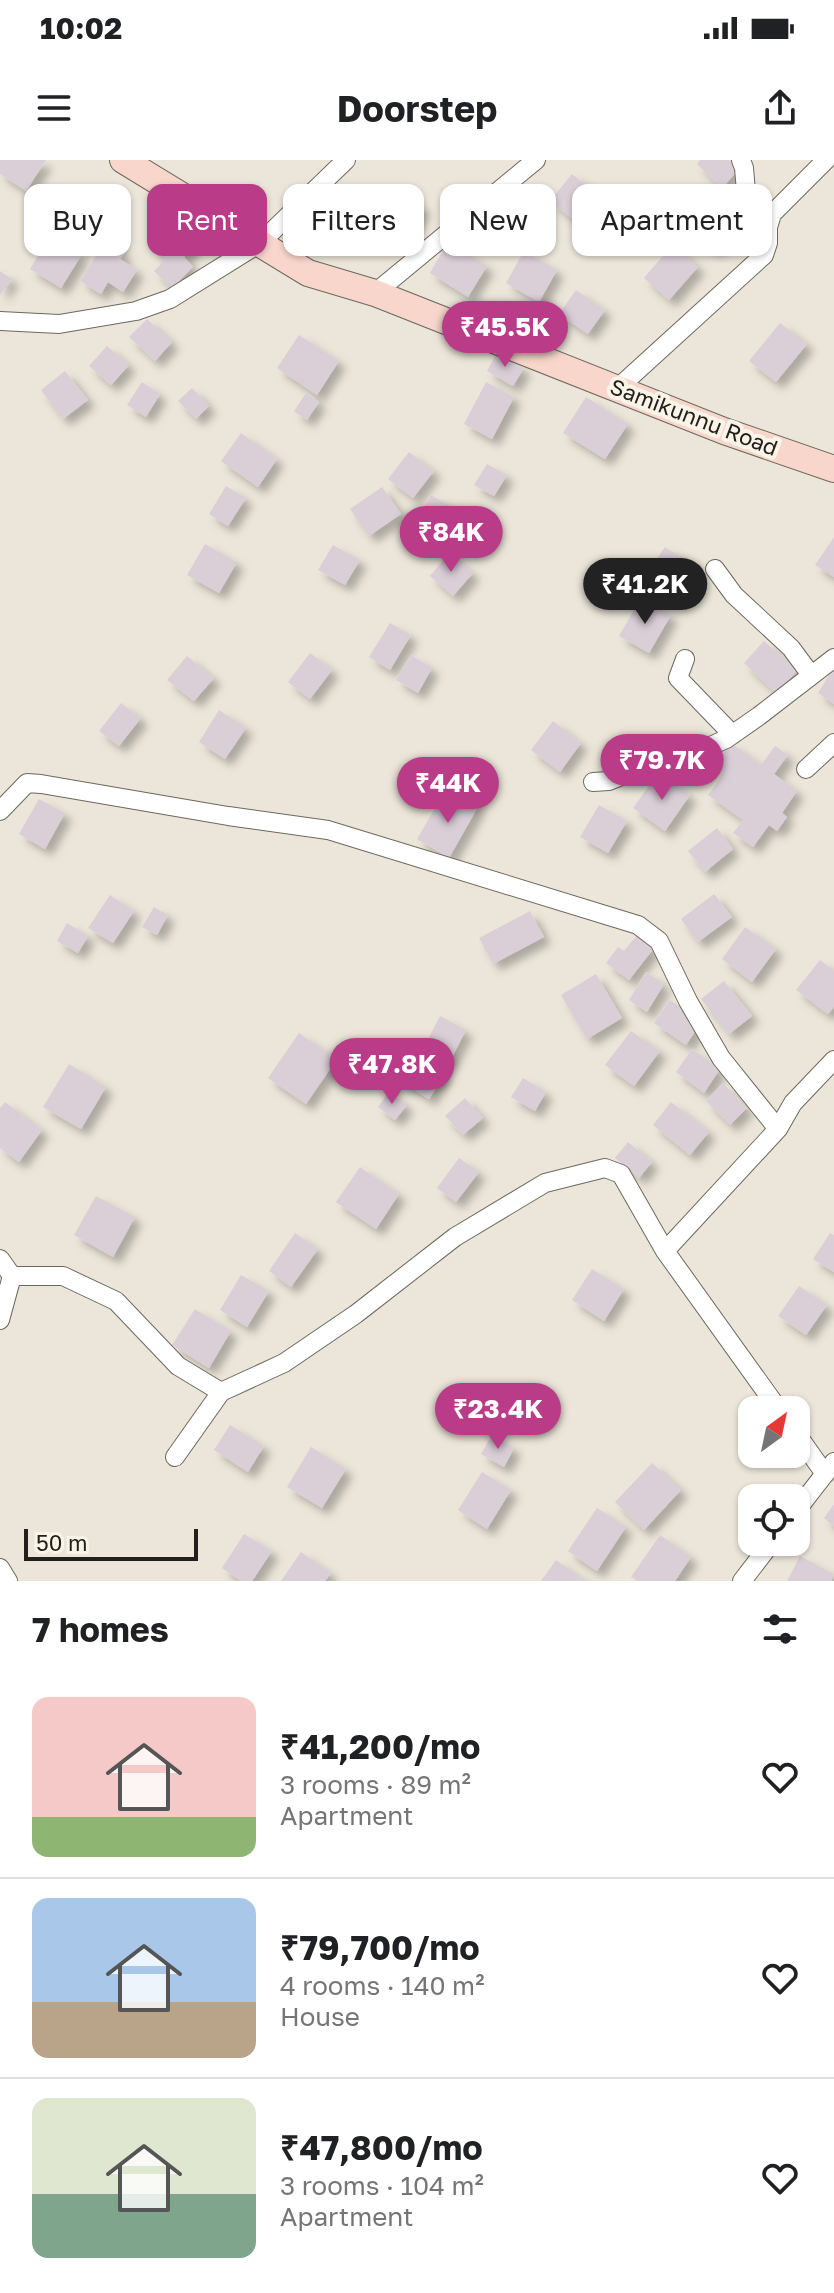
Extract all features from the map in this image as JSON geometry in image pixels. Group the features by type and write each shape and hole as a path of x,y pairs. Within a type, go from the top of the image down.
{"main road":[{"name":"Samikunnu Road","path":"123,160 163,184"},
{"name":"Samikunnu Road","path":"267,247 308,273 375,293 724,431 834,469"}],"street":[{"path":"267,236 346,160"},
{"path":"375,293 536,160"},
{"path":"741,160 744,184"},
{"path":"772,214 826,160"},
{"path":"0,321 59,324 136,311 170,299 239,256"},
{"path":"618,388 763,256"},
{"path":"715,569 734,595 791,648 811,675"},
{"path":"593,782 609,781 642,768 691,755 732,734 834,658"},
{"path":"685,659 678,678 732,734"},
{"path":"806,769 834,743"},
{"path":"0,811 27,783 328,830 638,925 659,941 688,1001 721,1058 778,1129"},
{"path":"665,1251 778,1129 793,1103 834,1060"},
{"path":"175,1457 221,1392 284,1363 356,1314 455,1237 545,1183 605,1168 621,1174 665,1251 769,1396"},
{"path":"0,1259 12,1276"},
{"path":"12,1276 63,1276 116,1301 178,1366 221,1392"},
{"path":"0,1320 12,1276"},
{"path":"810,1448 829,1468 810,1493"},
{"path":"742,1581 761,1556"},
{"path":"0,1568 8,1581"}],"building":[{"path":"0,160 46,160 31,184 24,184 24,190 0,174"},
{"path":"700,160 729,160 739,169 726,184 718,184 697,164"},
{"path":"572,174 584,184 572,184 572,219 556,206 556,194"},
{"path":"38,256 81,256 61,288 30,269"},
{"path":"96,256 122,256 120,259 137,270 123,292 108,282 101,294 80,281"},
{"path":"158,256 185,256 193,267 172,288 154,271 164,261"},
{"path":"440,256 471,256 487,266 468,297 430,273"},
{"path":"521,256 533,256 557,270 539,302 506,283"},
{"path":"663,256 686,256 698,267 669,300 644,278"},
{"path":"0,271 12,279 0,295"},
{"path":"576,290 605,310 588,334 559,314"},
{"path":"147,319 172,342 155,361 129,337"},
{"path":"780,323 807,344 776,382 749,361"},
{"path":"299,335 339,361 317,395 277,368"},
{"path":"107,346 129,365 111,385 89,366"},
{"path":"497,353 524,368 513,386 487,371"},
{"path":"65,371 88,400 63,419 41,390"},
{"path":"142,382 160,394 146,417 127,405"},
{"path":"486,382 514,397 492,439 464,424"},
{"path":"192,388 209,406 196,419 178,401"},
{"path":"306,393 319,402 307,420 294,411"},
{"path":"586,397 628,424 605,459 563,433"},
{"path":"241,433 277,459 258,487 221,461"},
{"path":"409,452 434,471 413,498 388,479"},
{"path":"487,464 507,475 494,496 474,485"},
{"path":"226,486 246,498 228,526 209,514"},
{"path":"382,487 401,514 369,536 350,509"},
{"path":"431,495 461,513 446,539 416,521"},
{"path":"834,537 834,577 815,565"},
{"path":"205,544 237,562 219,593 187,575"},
{"path":"333,545 360,560 345,585 318,570"},
{"path":"665,547 698,569 681,594 648,572"},
{"path":"449,553 473,573 453,596 430,576"},
{"path":"641,598 671,615 649,653 619,636"},
{"path":"390,623 411,635 390,670 369,657"},
{"path":"764,641 797,671 776,693 744,663"},
{"path":"310,653 332,670 310,699 288,682"},
{"path":"411,655 432,668 418,693 396,680"},
{"path":"187,656 214,678 194,701 167,680"},
{"path":"834,667 834,704 818,693"},
{"path":"121,703 141,718 119,746 99,731"},
{"path":"219,710 246,728 225,759 199,742"},
{"path":"553,721 581,743 560,772 531,750"},
{"path":"731,743 761,765 775,746 788,755 774,774 797,791 782,813 787,817 777,831 769,825 753,847 733,833 743,820 708,795 724,773 714,766"},
{"path":"658,773 690,795 665,831 633,808"},
{"path":"459,794 479,805 449,858 417,839 438,803 449,810"},
{"path":"39,799 65,813 45,849 19,834"},
{"path":"599,805 627,821 608,853 580,837"},
{"path":"717,828 733,849 705,872 688,851"},
{"path":"714,894 732,917 698,942 681,919"},
{"path":"110,895 134,911 113,943 88,928"},
{"path":"154,907 168,915 157,935 142,927"},
{"path":"530,911 544,937 493,964 479,938"},
{"path":"67,923 88,936 78,953 57,941"},
{"path":"745,927 776,949 752,982 722,959"},
{"path":"637,935 654,948 629,980 606,963 618,947 624,951"},
{"path":"820,960 834,971 834,1007 828,1014 796,990"},
{"path":"646,972 664,984 647,1012 629,1000"},
{"path":"596,974 622,1018 587,1039 561,995"},
{"path":"724,981 752,1016 729,1034 701,999"},
{"path":"670,1000 689,1013 685,1018 698,1027 686,1045 654,1023"},
{"path":"440,1016 466,1030 449,1063 423,1049"},
{"path":"631,1031 660,1051 634,1086 605,1065"},
{"path":"299,1033 337,1059 306,1104 268,1078"},
{"path":"692,1049 720,1069 704,1093 676,1072"},
{"path":"415,1057 444,1075 429,1099 400,1081"},
{"path":"69,1064 106,1087 81,1129 43,1107"},
{"path":"523,1078 546,1092 535,1111 511,1097"},
{"path":"723,1083 747,1108 730,1125 706,1101"},
{"path":"389,1092 407,1105 395,1120 378,1107"},
{"path":"465,1098 483,1118 463,1135 445,1116"},
{"path":"5,1102 42,1130 19,1162 0,1148 0,1108"},
{"path":"671,1102 709,1132 690,1155 653,1125"},
{"path":"628,1142 652,1162 639,1178 615,1158"},
{"path":"459,1158 479,1172 456,1202 437,1188"},
{"path":"360,1167 399,1194 376,1229 336,1202"},
{"path":"96,1196 135,1217 113,1257 74,1235"},
{"path":"295,1233 318,1249 291,1287 269,1271"},
{"path":"830,1233 834,1235 834,1272 813,1259"},
{"path":"592,1269 624,1289 604,1321 572,1300"},
{"path":"241,1275 269,1291 247,1327 220,1310"},
{"path":"799,1286 827,1305 806,1335 778,1316"},
{"path":"195,1309 231,1331 209,1368 172,1345"},
{"path":"230,1425 264,1446 248,1472 214,1450"},
{"path":"492,1435 514,1448 504,1467 481,1454"},
{"path":"311,1447 346,1469 322,1508 287,1487"},
{"path":"652,1463 681,1490 644,1530 615,1502"},
{"path":"482,1472 511,1490 487,1529 458,1510"},
{"path":"834,1504 834,1526 824,1518"},
{"path":"597,1508 626,1527 597,1571 568,1551"},
{"path":"244,1534 272,1551 252,1581 241,1581 222,1568"},
{"path":"660,1535 691,1557 675,1581 637,1581 631,1577"},
{"path":"301,1552 331,1573 325,1581 281,1581"},
{"path":"800,1556 834,1574 831,1581 787,1581"},
{"path":"556,1560 586,1581 541,1581"}]}
